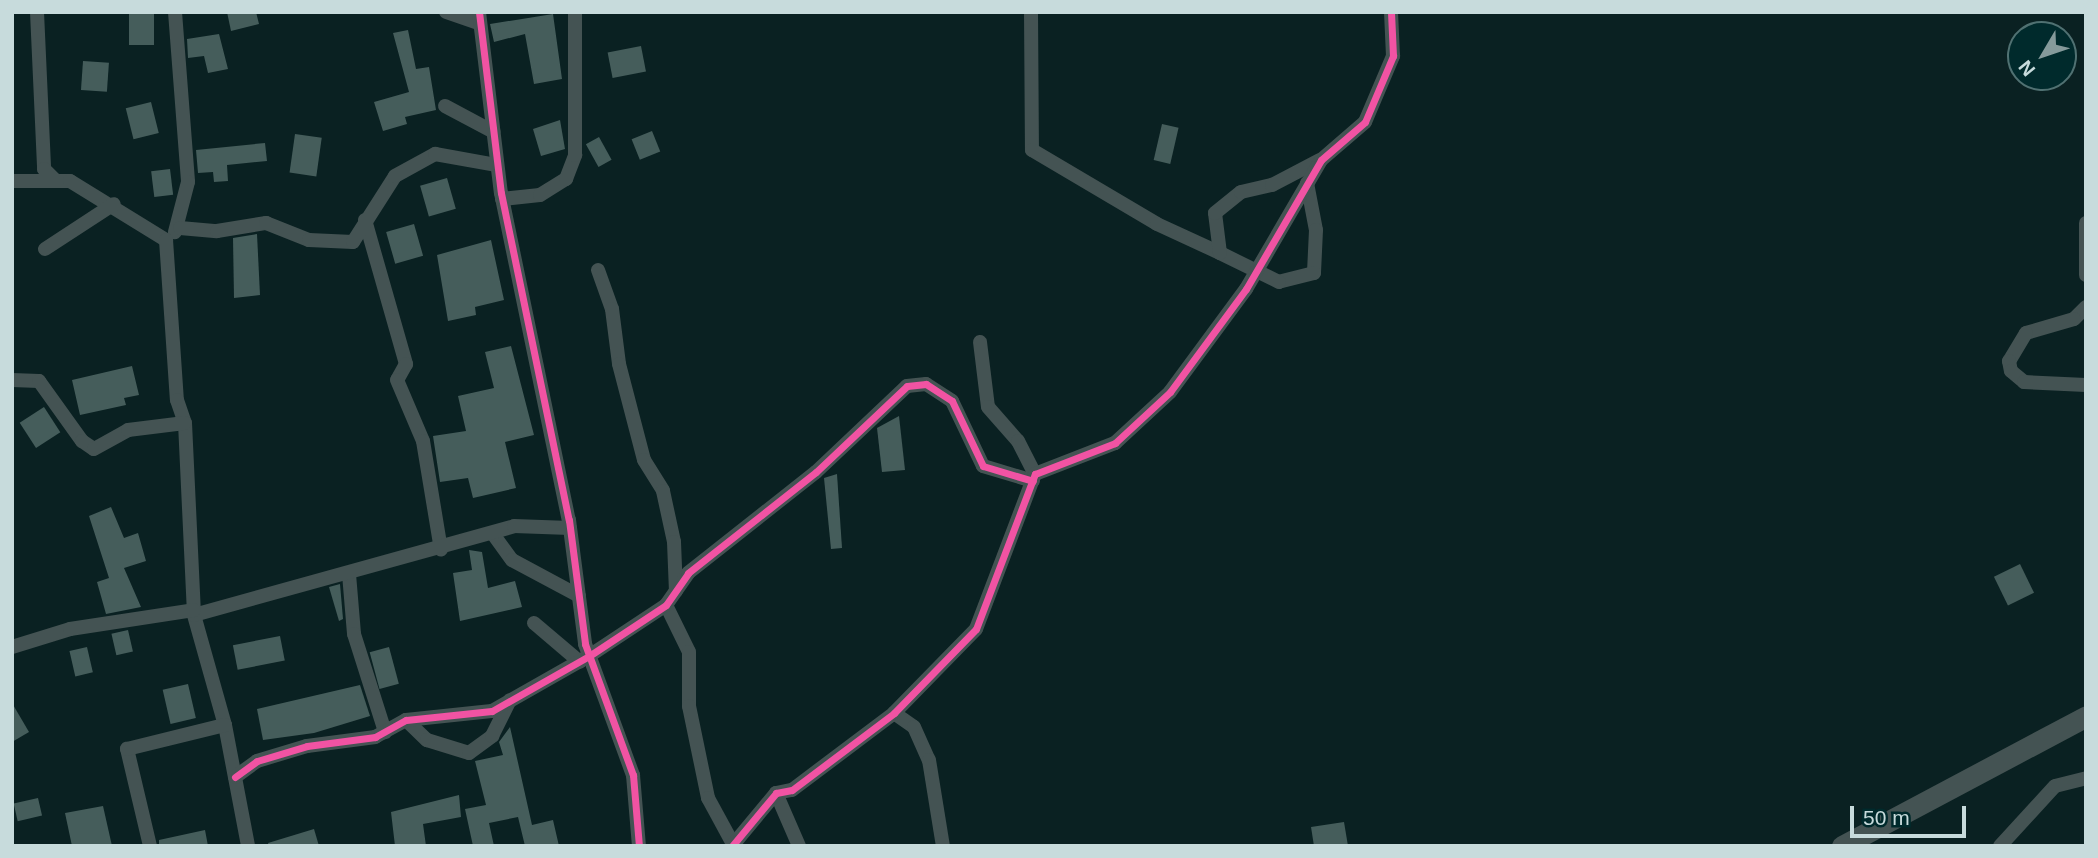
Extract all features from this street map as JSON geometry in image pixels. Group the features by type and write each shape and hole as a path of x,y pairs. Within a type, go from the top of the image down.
{"street":[{"path":"37,12 44,169 55,180"},
{"path":"166,240 180,228 188,182 175,12"},
{"path":"446,12 479,18 502,199 570,528 584,659 633,775 639,846"},
{"path":"502,199 540,195 566,179 575,155 575,12"},
{"path":"1031,12 1032,150 1157,224 1257,269 1279,282 1314,273 1317,230 1307,184"},
{"path":"1220,253 1215,213 1241,192 1272,185 1321,160 1365,122 1392,56 1391,12"},
{"path":"445,106 494,132"},
{"path":"180,228 217,231 266,223 309,240 353,242 395,176 435,154 498,165"},
{"path":"235,777 257,761 307,746 385,732 406,720 449,719 492,711 584,659 666,605 688,573 816,472 907,386 926,384 951,401 983,466 1034,477 1115,443 1170,392 1257,269 1321,160"},
{"path":"12,181 70,181 114,204 166,240"},
{"path":"45,249 114,204"},
{"path":"365,220 406,364 397,380 423,441 442,550"},
{"path":"2086,223 2086,275"},
{"path":"166,240 177,400 185,423 194,612 225,725 248,846"},
{"path":"598,270 612,309 619,364 644,460 663,491 674,542 676,591"},
{"path":"2086,307 2074,319 2026,334 2009,361 2011,371 2024,382 2086,385"},
{"path":"666,605 689,652 689,706 708,798 732,845 776,793 792,790 894,713 976,629 1034,477 1018,441 988,407 980,342"},
{"path":"12,380 39,381 82,442 94,449 128,430 185,423"},
{"path":"12,647 70,629 194,612 442,550 514,526 570,528"},
{"path":"493,534 512,560 579,596"},
{"path":"349,574 354,634 385,732"},
{"path":"534,623 584,659"},
{"path":"406,720 427,740 469,753 492,736 510,701"},
{"path":"894,713 914,727 929,760 943,846"},
{"path":"1842,846 2086,716"},
{"path":"150,846 127,749 225,725"},
{"path":"2000,846 2055,786 2086,778"},
{"path":"776,793 799,846"}],"building":[{"path":"129,12 154,12 154,45 129,45"},
{"path":"227,12 256,12 259,24 231,31"},
{"path":"553,14 562,79 534,84 525,34 494,42 490,24"},
{"path":"408,30 416,69 429,67 436,110 405,117 407,124 383,131 374,102 409,92 393,33"},
{"path":"219,34 228,69 208,73 204,56 188,58 187,39"},
{"path":"641,46 646,72 613,78 608,52"},
{"path":"83,61 109,63 107,92 81,90"},
{"path":"151,102 159,133 134,139 126,108"},
{"path":"560,120 565,149 541,156 533,129"},
{"path":"1162,124 1179,128 1170,164 1154,160"},
{"path":"652,131 660,151 640,160 632,139"},
{"path":"295,134 322,138 316,176 290,173"},
{"path":"599,137 612,160 598,167 586,144"},
{"path":"265,143 267,161 227,165 228,181 214,182 213,172 198,173 196,150"},
{"path":"170,169 173,195 154,197 151,171"},
{"path":"447,178 456,209 429,216 420,186"},
{"path":"414,224 423,256 395,264 386,232"},
{"path":"257,234 260,295 234,298 233,238"},
{"path":"491,240 504,300 475,307 476,315 448,321 437,255"},
{"path":"511,346 534,435 505,442 516,488 473,498 468,478 440,482 433,436 466,431 458,396 494,388 485,352"},
{"path":"132,366 139,395 124,398 126,405 80,415 72,380"},
{"path":"44,407 60,432 36,448 20,423"},
{"path":"899,416 905,470 882,472 877,428"},
{"path":"837,474 842,548 831,549 824,478"},
{"path":"111,507 124,538 138,533 146,561 124,568 141,607 106,614 97,582 109,578 89,516"},
{"path":"469,550 482,552 488,588 515,581 522,607 460,621 453,573 472,570"},
{"path":"2020,564 2034,593 2008,605 1994,577"},
{"path":"340,584 343,619 339,621 329,587"},
{"path":"128,630 133,651 116,655 111,634"},
{"path":"280,636 285,661 238,670 233,645"},
{"path":"87,647 93,672 75,676 69,651"},
{"path":"389,647 399,684 380,689 370,652"},
{"path":"188,684 196,718 171,724 163,690"},
{"path":"360,685 370,716 314,733 263,740 257,709"},
{"path":"12,703 29,732 12,742"},
{"path":"510,727 532,825 553,820 559,846 525,846 518,817 489,823 494,846 473,846 465,809 486,805 475,761 503,755 499,742"},
{"path":"459,795 461,817 423,824 426,846 395,846 391,812"},
{"path":"38,798 42,816 18,821 14,804"},
{"path":"103,806 112,846 72,846 65,813"},
{"path":"1344,822 1348,846 1314,846 1311,827"},
{"path":"314,829 319,846 269,846 268,843"},
{"path":"205,830 208,846 159,846 159,840"}],"cycle path":[{"path":"479,12 501,193 569,520 585,644 633,775 639,846"},
{"path":"732,846 776,793 792,790 894,713 976,629 1035,474 1115,443 1170,392 1246,289 1321,160 1365,122 1393,56 1391,12"},
{"path":"235,777 257,761 307,746 375,737 406,720 492,711 589,656 666,605 688,573 816,472 907,386 926,384 952,401 983,466 1033,481"}]}
